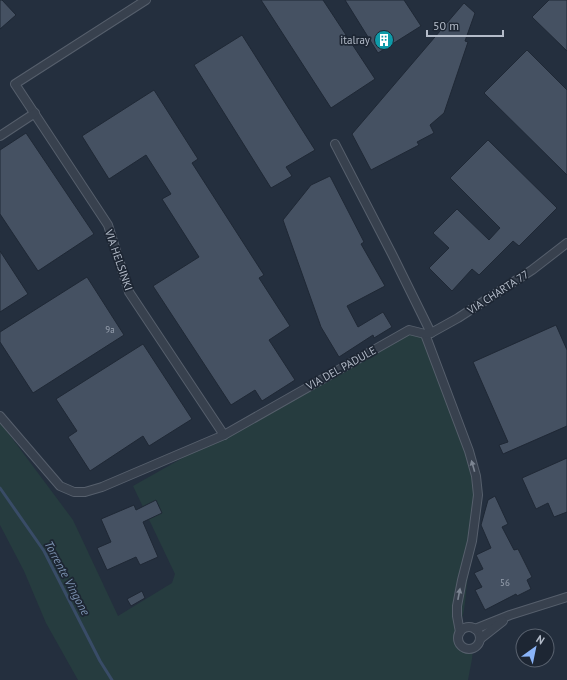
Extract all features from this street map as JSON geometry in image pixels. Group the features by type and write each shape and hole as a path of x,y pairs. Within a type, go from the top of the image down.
{"street":[{"name":"VIA HELSINKI","path":"146,0 15,84 108,225 129,292 224,435"},
{"path":"0,136 35,113"},
{"path":"335,144 392,254 428,333 469,451 476,476 478,495 472,541 457,606 460,632 459,640 461,645 465,648 476,646 480,639 510,616"},
{"name":"VIA CHARTA 77","path":"428,333 458,318 523,276 567,243"},
{"name":"VIA DEL PADULE","path":"0,416 60,486 74,492 85,492 102,487 224,435 409,330 428,333"},
{"path":"475,629 567,597"},
{"path":"460,632 468,627 475,629 479,633 480,639"}],"green space":[{"path":"409,330 425,334 481,498 459,638 462,646 466,648 473,648 468,680 78,680 46,623 24,571 0,525 0,422 73,520 118,616 172,583 175,574 133,486"}],"building":[{"path":"0,0 2,0 16,15 0,29"},
{"path":"261,0 323,0 375,79 331,108"},
{"name":"italray","path":"345,0 404,0 421,26 378,53"},
{"path":"549,0 567,0 567,51 532,17"},
{"path":"464,3 475,13 465,41 468,42 444,113 430,125 434,133 417,142 419,145 371,170 352,134"},
{"path":"242,35 315,150 286,167 292,176 271,188 194,65"},
{"path":"527,50 567,90 567,175 484,93"},
{"path":"154,90 198,159 192,163 264,275 259,278 290,326 269,340 295,380 262,401 255,390 231,405 153,286 199,257 162,199 171,194 146,155 109,179 82,136"},
{"path":"26,133 94,234 38,271 0,214 0,150"},
{"path":"488,140 557,208 519,246 513,241 479,275 472,269 452,291 429,268 449,248 433,233 457,209 489,240 500,228 450,178"},
{"path":"330,176 364,242 361,244 385,286 347,306 358,327 383,312 392,327 374,338 373,335 339,357 321,327 283,220 311,185"},
{"path":"0,251 28,294 0,312"},
{"path":"87,277 124,335 33,393 0,342 0,332"},
{"path":"556,325 567,350 567,426 503,454 499,445 508,442 473,362"},
{"path":"143,344 192,419 149,446 143,436 90,471 68,437 77,431 56,399"},
{"path":"567,458 567,512 554,517 548,503 536,509 522,478"},
{"path":"495,496 508,524 502,527 514,550 518,549 532,577 527,580 531,589 517,596 516,594 485,610 475,590 482,587 474,573 483,569 476,555 491,548 481,525 488,500"},
{"path":"156,500 162,513 143,522 158,557 140,565 136,557 107,570 97,548 111,542 101,519 134,505 136,510"},
{"path":"142,591 145,598 131,606 127,599"}],"waterway":[{"name":"Torrente Vingone","path":"0,488 44,551 100,661 112,680"}],"place":[{"name":"italray","path":"384,40"}]}
